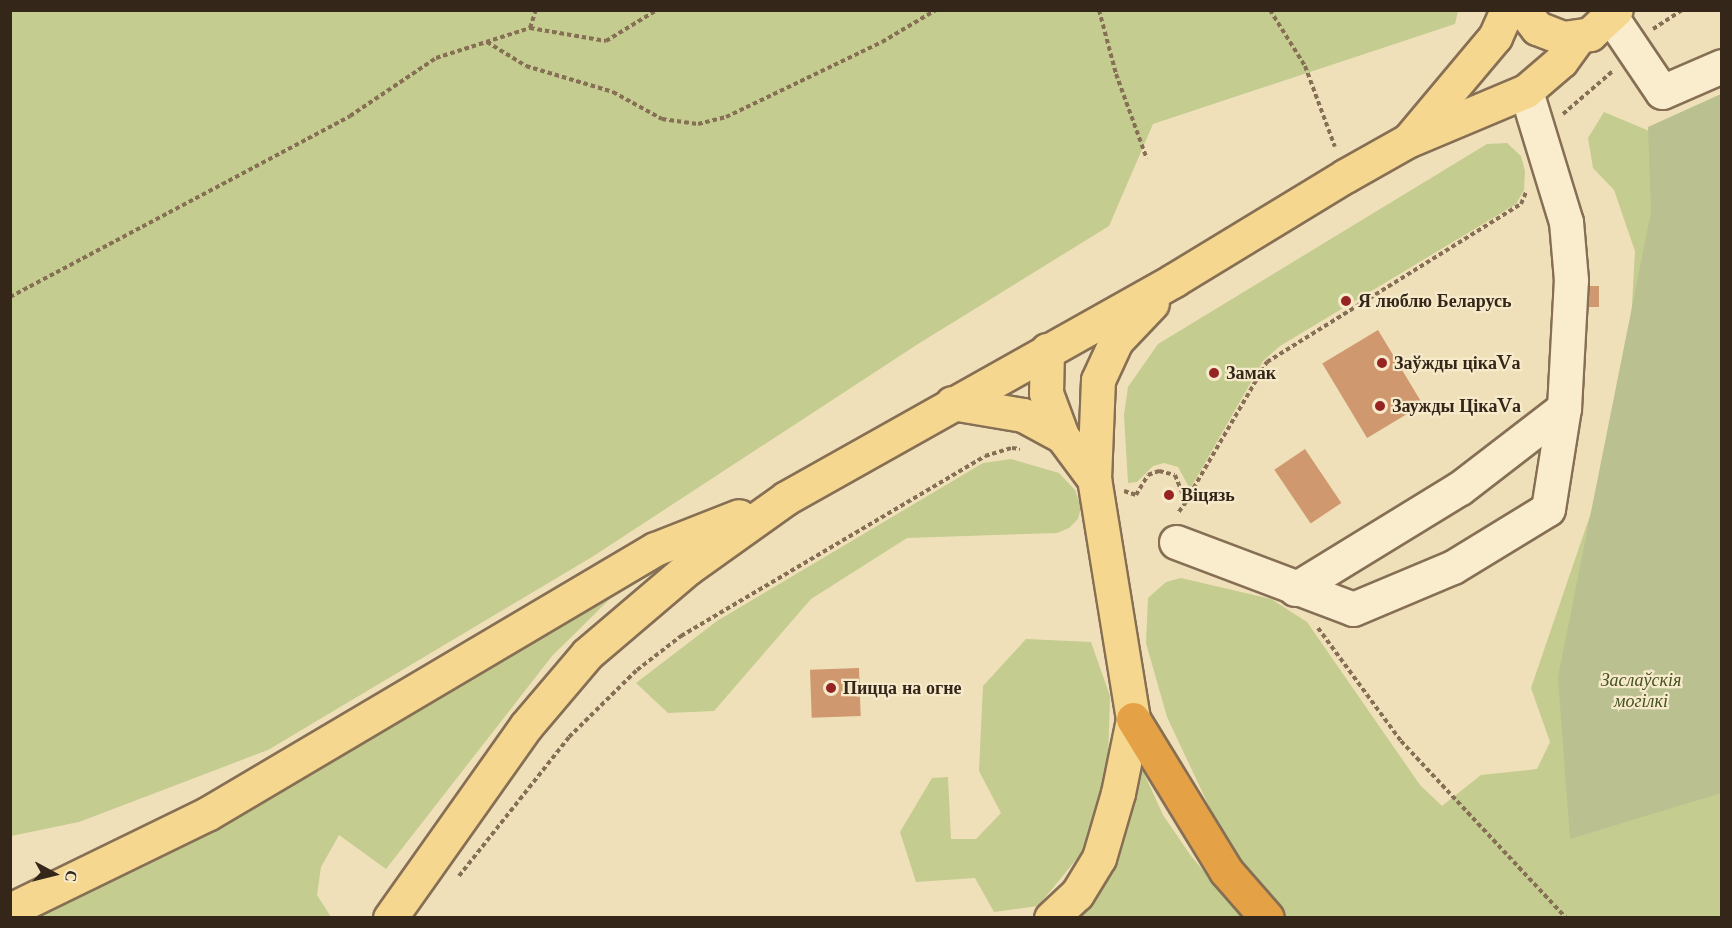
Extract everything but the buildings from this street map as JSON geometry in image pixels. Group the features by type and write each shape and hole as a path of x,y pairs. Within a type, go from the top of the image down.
{"highway":[{"path":"1133,719 1226,871 1267,918"}],"main road":[{"path":"1407,141 1495,37 1508,10"},
{"path":"1523,10 1537,28 1550,35 1578,38 1620,20"},
{"path":"399,905 526,726 587,654 679,575 786,498 1174,280 1407,141 1526,91 1561,61 1578,38"},
{"path":"1051,918 1077,894 1099,858 1118,793 1133,719 1094,479 1098,380 1116,342 1174,280"},
{"path":"1047,350 1077,363 1098,380"},
{"path":"1047,350 1046,393 1062,436 1094,479"},
{"path":"952,403 1023,416 1062,436"},
{"path":"10,910 207,814 655,549 786,498"}],"lane":[{"path":"1620,20 1662,92 1722,66"},
{"path":"1176,542 1295,589 1353,609 1453,567 1548,509 1564,408 1571,280 1566,222 1537,137 1526,91"},
{"path":"1295,589 1460,488 1564,408"}],"path":[{"path":"530,28 536,10"},
{"path":"10,297 350,116 436,58 530,28 606,41 657,10"},
{"path":"486,42 526,66 613,92 662,119 698,124 726,117 882,42 936,10"},
{"path":"1100,10 1116,74 1147,159"},
{"path":"1270,10 1305,66 1346,176"},
{"path":"1537,137 1575,100 1612,72 1620,20 1682,10"},
{"path":"1176,542 1171,523 1186,502 1267,362 1521,204 1529,186"},
{"path":"457,879 569,736 637,670 681,636 985,456 1012,447 1029,452"},
{"path":"1094,479 1136,495 1148,475 1159,471 1175,475 1186,502"},
{"path":"1316,627 1401,741 1566,918"}],"green space":[{"path":"11,10 1458,11 1455,24 1153,124 1109,226 918,344 592,557 268,750 79,822 11,836"},
{"name":"Заслаўскія могілкі","path":"1721,94 1721,793 1570,839 1558,677 1651,212 1648,127"},
{"path":"1604,112 1654,133 1721,178 1721,917 1284,917 1257,892 1224,838 1167,717 1146,643 1148,598 1166,582 1181,578 1271,599 1307,622 1420,785 1442,806 1481,775 1537,769 1550,742 1531,688 1621,425 1627,395 1635,251 1614,190 1593,168 1588,138"},
{"path":"1507,143 1521,156 1525,171 1524,190 1516,204 1280,346 1263,361 1190,489 1178,467 1164,463 1153,466 1137,482 1128,483 1124,415 1128,387 1158,344 1487,144"},
{"path":"1011,459 1059,473 1075,490 1081,507 1078,519 1069,528 1057,533 907,538 811,599 714,711 668,713 636,683 717,621 983,463"},
{"path":"623,586 552,656 386,869 339,835 321,867 317,895 331,917 27,918 120,877 333,759"},
{"path":"1026,639 1091,642 1110,696 1108,762 1084,850 1038,906 994,912 975,878 916,882 900,832 932,778 948,777 951,839 976,839 1001,813 979,771 983,686"},
{"path":"1137,758 1163,815 1191,856 1233,906 1249,917 1071,918"}],"place":[{"name":"Я люблю Беларусь","path":"1346,301"},
{"name":"Заўжды цікаVа","path":"1382,363"},
{"name":"Замак","path":"1214,373"},
{"name":"Заужды ЦікаVа","path":"1380,406"},
{"name":"Віцязь","path":"1169,495"},
{"name":"Пицца на огне","path":"831,688"}]}
